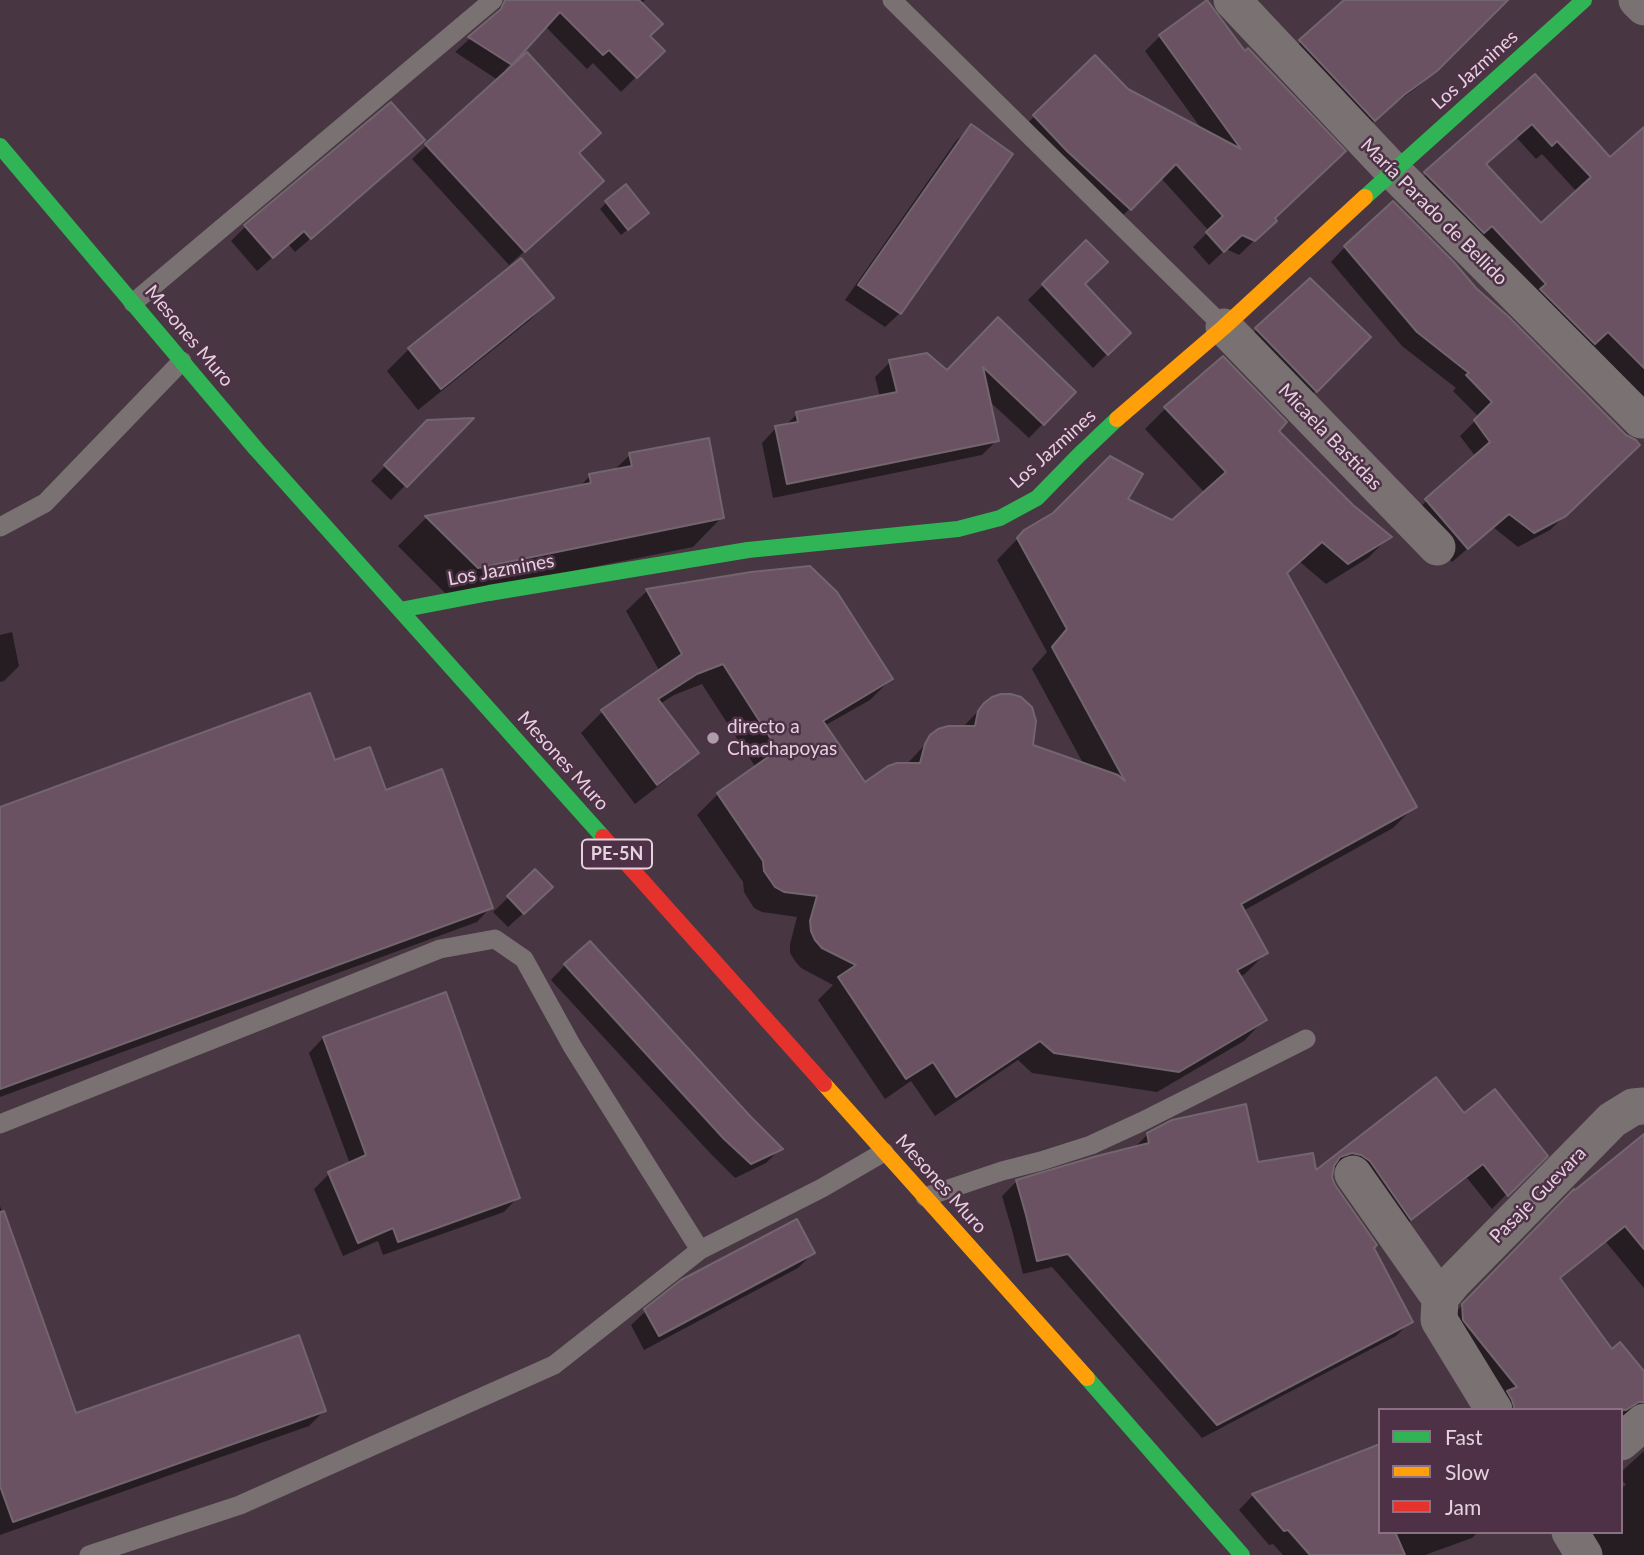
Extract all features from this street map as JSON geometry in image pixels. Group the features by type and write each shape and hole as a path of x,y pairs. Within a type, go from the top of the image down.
{"main road":[{"name":"Los Jazmines","path":"400,610 748,550 958,529 1000,518 1037,498 1135,403 1224,327 1584,0"},
{"name":"Mesones Muro","path":"0,146 256,449 1093,1385 1241,1555"}],"street":[{"name":"María Parado de Bellido","path":"1232,0 1393,171 1641,420"},
{"path":"1637,0 1644,7"},
{"name":"Micaela Bastidas","path":"1224,327 1437,547"},
{"name":"Pasaje Guevara","path":"1440,1298 1462,1272 1612,1120 1633,1107 1644,1106"},
{"path":"1353,1174 1440,1298 1440,1320 1493,1408"},
{"path":"1623,1440 1644,1422"},
{"path":"1571,1534 1584,1555"}],"lane":[{"path":"133,303 493,0"},
{"path":"892,0 1224,327"},
{"path":"0,527 45,503 182,361"},
{"path":"0,1124 440,949 495,939 524,959 572,1046 700,1250"},
{"path":"925,1197 1091,1145 1306,1039"},
{"path":"89,1555 240,1505 554,1365 700,1250 822,1188 884,1152"}],"building":[{"path":"505,0 639,0 663,24 650,36 665,51 637,78 609,50 603,55 560,12 512,65 468,37 501,9"},
{"path":"1207,0 1245,51 1248,48 1346,151 1275,218 1277,221 1255,241 1242,235 1224,252 1206,232 1223,216 1176,164 1131,210 1067,151 1033,115 1095,55 1128,89 1241,149 1159,35"},
{"path":"1344,0 1508,0 1437,71 1375,121 1299,40"},
{"path":"527,52 601,133 579,153 604,181 525,252 425,144"},
{"path":"1535,74 1610,157 1644,127 1644,368 1608,332 1595,344 1540,289 1546,284 1492,226 1484,233 1424,172","holes":["1532,124 1552,146 1557,141 1591,177 1541,223 1486,164"]},
{"path":"391,102 425,140 311,239 304,231 273,258 244,225"},
{"path":"971,124 1013,154 901,314 858,285"},
{"path":"626,184 649,213 628,230 605,201"},
{"path":"1393,201 1476,288 1509,317 1626,435 1640,445 1566,516 1534,533 1509,514 1468,549 1425,499 1490,442 1474,420 1492,402 1466,375 1469,373 1417,332 1344,246"},
{"path":"1086,240 1108,262 1085,284 1131,333 1108,355 1042,284"},
{"path":"521,258 554,298 441,389 408,348"},
{"path":"1310,278 1371,337 1317,392 1255,328"},
{"path":"998,317 1076,392 1044,425 983,367 999,441 787,484 775,426 798,422 796,412 897,392 889,360 927,353 947,370"},
{"path":"1223,356 1287,422 1279,431 1353,505 1392,537 1348,564 1322,542 1287,573 1417,807 1241,904 1268,953 1237,970 1267,1020 1179,1072 1054,1053 1040,1041 956,1097 933,1062 906,1079 838,977 856,965 822,948 815,940 810,921 817,896 784,892 775,887 764,871 763,861 717,793 778,750 723,664 697,674 658,699 699,753 657,785 601,710 682,654 646,589 751,572 810,566 837,592 893,679 823,721 865,782 888,766 897,763 920,763 930,735 948,726 975,726 978,711 984,703 1001,694 1021,697 1032,707 1036,721 1033,745 1118,775 1125,781 1052,647 1067,629 1017,538 1024,530 1053,513 1110,456 1143,474 1128,499 1172,520 1226,472 1164,407"},
{"path":"474,418 407,487 384,465 427,420"},
{"path":"709,438 724,518 478,568 425,516 591,483 589,474 632,466 629,453"},
{"path":"310,693 335,760 370,747 386,790 442,769 493,908 0,1089 0,807"},
{"path":"535,869 553,887 524,914 507,896"},
{"path":"590,941 783,1149 751,1164 724,1139 564,964"},
{"path":"446,992 520,1198 398,1242 393,1228 358,1243 328,1172 366,1155 323,1037"},
{"path":"1436,1077 1464,1113 1495,1089 1548,1156 1508,1196 1483,1164 1411,1220 1370,1161 1352,1153 1340,1157 1334,1166 1332,1177 1335,1185 1377,1245 1374,1248 1413,1322 1217,1425 1068,1254 1037,1261 1016,1180 1149,1143 1147,1133 1172,1120 1246,1104 1258,1162 1313,1153 1316,1170"},
{"path":"1644,1134 1644,1249 1625,1226 1560,1278 1612,1349 1620,1342 1644,1371 1644,1402 1626,1410 1514,1408 1507,1391 1517,1387 1463,1320 1462,1304 1575,1190"},
{"path":"4,1211 76,1413 299,1335 326,1411 13,1522 0,1486 0,1212"},
{"path":"797,1219 815,1253 659,1336 644,1309 681,1280"},
{"path":"1378,1445 1378,1534 1396,1534 1405,1555 1310,1555 1288,1530 1284,1531 1252,1494"}],"traffic: fast":[{"path":"1365,197 1584,0"},
{"path":"0,146 256,449 603,837"},
{"path":"400,610 748,550 958,529 1000,518 1037,498 1117,419"},
{"path":"1087,1378 1242,1555"}],"traffic: slow":[{"path":"1117,419 1224,327 1365,197"},
{"path":"824,1084 1087,1378"}],"traffic: jam":[{"path":"603,837 824,1084"}],"place":[{"name":"directo a Chachapoyas","path":"713,738"}]}
